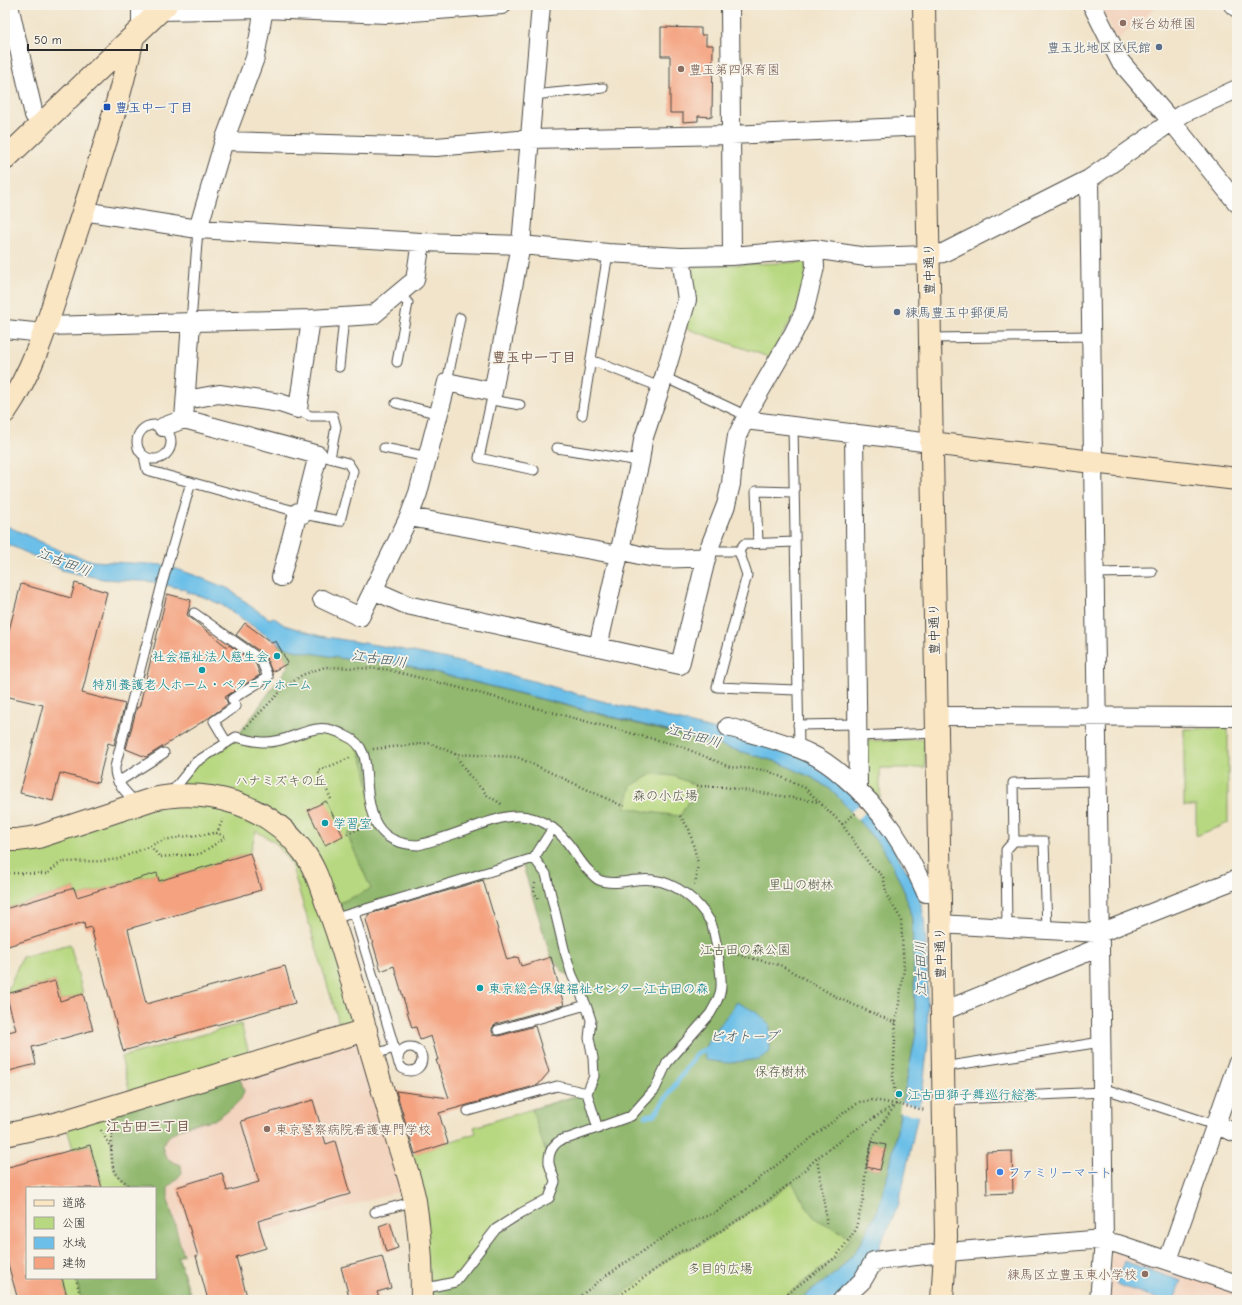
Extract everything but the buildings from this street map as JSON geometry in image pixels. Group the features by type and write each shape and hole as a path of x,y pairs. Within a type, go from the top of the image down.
{"street":[{"path":"9,5 34,115 41,124"},
{"path":"5,159 137,33 155,7 264,9 388,14 502,5"},
{"path":"322,599 360,617 409,517 418,493 448,382 492,396 521,245 541,5"},
{"path":"730,5 732,256"},
{"name":"豊中通り","path":"924,5 939,924 943,1067 936,1105 945,1253 942,1300"},
{"path":"1092,5 1120,61 1172,122 1237,203"},
{"path":"1233,5 1237,8"},
{"path":"198,229 224,141 255,58 264,9"},
{"path":"5,412 27,375 44,330 118,100 137,33"},
{"path":"83,211 198,229 421,242 521,245 608,253 681,257 732,256 814,249 866,257 929,255 942,253 1089,179 1184,113 1237,89"},
{"path":"224,141 436,147 530,139 731,134 926,126"},
{"path":"1089,179 1104,1240 1098,1300"},
{"path":"5,329 44,330 344,318 373,315 415,280 421,242"},
{"path":"373,590 406,605 680,665 708,554 726,505 731,484 737,436 804,312 815,267 814,249"},
{"path":"598,648 640,461 643,440 687,300 681,257"},
{"path":"186,400 218,394 280,402 298,409 311,319"},
{"path":"184,419 191,324"},
{"path":"746,418 793,426 1237,479"},
{"path":"163,427 184,419 324,457 300,513 281,578"},
{"path":"854,433 858,789"},
{"path":"409,517 656,559 708,554"},
{"path":"936,725 1097,717 1237,717"},
{"path":"728,727 799,748 823,761 858,789 871,802 893,831 908,855 926,893 939,893"},
{"path":"5,840 38,837 154,799 168,796 198,796 222,798 244,806 269,819 287,833 302,849 312,865 376,1038 414,1201 421,1261 422,1294"},
{"path":"941,1012 1237,879"},
{"path":"939,924 1047,930 1100,940"},
{"path":"5,1135 55,1124 112,1107 376,1038"},
{"path":"1168,1260 1237,1064"},
{"path":"1215,1125 1237,1133"},
{"path":"842,1300 862,1281 874,1261 945,1253 1104,1240 1237,1284"}],"lane":[{"path":"533,95 602,88"},
{"path":"191,324 198,229"},
{"path":"582,415 608,253"},
{"path":"397,362 408,303 399,294"},
{"path":"340,367 344,318"},
{"path":"448,382 460,318"},
{"path":"930,338 1092,336"},
{"path":"591,360 662,382 746,418"},
{"path":"520,405 492,396 479,458 534,470"},
{"path":"396,403 439,414"},
{"path":"144,456 147,470 300,513 340,521 353,470 348,463 324,457 336,426 333,416 310,416 298,409"},
{"path":"152,425 163,427 170,436 170,446 168,451 160,458 149,458 144,456 140,452 137,440 142,430 152,425"},
{"path":"793,426 799,748"},
{"path":"384,448 428,457"},
{"path":"557,448 640,461"},
{"path":"138,805 118,782 114,775 115,767 160,591 191,482"},
{"path":"758,543 756,491 794,492"},
{"path":"708,554 739,551 744,544 795,542"},
{"path":"739,551 747,575 717,687 797,690"},
{"path":"1095,573 1152,572"},
{"path":"194,613 261,660 268,677 232,699 236,706 214,721 227,743"},
{"path":"798,725 857,730 936,725"},
{"path":"168,796 196,762 236,737 261,743 276,741 312,729 326,729 346,736 356,742 363,752 368,798 375,822 382,832 397,842 418,845 504,817 520,816 537,819 553,828 566,841 585,867 598,880 615,883 638,878 654,880 672,886 694,901 711,922 717,950 721,988 715,1006 710,1014 667,1063 655,1089 632,1116 598,1129 569,1138 562,1138 552,1147 549,1162 555,1182 549,1198 496,1229 456,1282 422,1294"},
{"path":"118,782 164,754"},
{"path":"1007,928 1006,850 1014,841 1013,783 1098,781"},
{"path":"333,919 534,858 553,828"},
{"path":"1014,841 1044,841 1047,930"},
{"path":"534,858 546,874 572,976 586,1005 591,1020 589,1038 593,1058 594,1076 587,1093 598,1129"},
{"path":"354,913 376,1038"},
{"path":"498,1030 586,1005"},
{"path":"376,1038 394,1048 398,1060"},
{"path":"376,1038 394,1048"},
{"path":"943,1067 1101,1042"},
{"path":"468,1111 557,1086 587,1093"},
{"path":"936,1105 1102,1090 1215,1125"},
{"path":"375,1212 414,1201"}],"path":[{"path":"242,731 282,690 302,675 325,666 385,670 460,688 680,746 730,767 766,770 805,788 842,824 870,865 883,876 887,896 901,919 904,969 896,1023 893,1076 896,1104 874,1135 866,1166 863,1200 855,1231 836,1258 779,1300"},
{"path":"331,799 318,772 363,752 379,748 430,743 455,754 517,756 625,807"},
{"path":"455,754 468,774 487,795 520,816"},
{"path":"697,786 724,787 820,802"},
{"path":"217,833 232,802"},
{"path":"842,824 854,815"},
{"path":"680,816 689,829 698,863 694,901"},
{"path":"348,834 375,822"},
{"path":"5,873 47,874 61,862 119,859 164,840 180,836 217,833 226,837 200,854 160,856 150,846"},
{"path":"717,950 780,965 838,998 896,1023"},
{"path":"575,1300 607,1275 682,1225 715,1213 850,1108 860,1102 874,1100 896,1104 936,1105"},
{"path":"613,1300 681,1251 701,1244 770,1198 792,1182 817,1158 849,1134 896,1104"},
{"path":"112,1107 112,1159 115,1172 128,1187"},
{"path":"91,1113 112,1150"},
{"path":"817,1158 826,1215 826,1224"},
{"path":"76,1279 80,1295 85,1300"}],"shaded area":[{"name":"桜台幼稚園","path":"1100,5 1159,5 1117,40"},
{"name":"東京警察病院看護専門学校","path":"366,1030 411,1188 178,1256 132,1101"},
{"name":"練馬区立豊玉東小学校","path":"1117,1251 1237,1293 1237,1300 1108,1300 1111,1254"}],"green space":[{"path":"806,262 806,282 795,314 769,357 685,328 692,269 695,266"},
{"name":"江古田の森公園","path":"276,641 427,670 672,732 778,762 813,778 915,1042 890,1166 878,1209 864,1238 854,1253 827,1280 799,1300 421,1300 402,1158 476,1133 474,1127 587,1093 594,1076 591,1020 572,976 563,972 534,858 333,919 366,1030 343,1037 291,864 276,843 256,831 250,853 159,881 157,873 77,897 74,888 5,909 5,840 168,796 196,762 237,737 289,666"},
{"name":"江古田の森公園","path":"276,641 282,646 294,650 352,660 395,663 427,670 711,743 778,762 813,778 833,791 883,849 892,864 905,893 912,919 916,1033 890,1166 878,1209 869,1229 854,1253 837,1272 799,1300 789,1300 785,1296 836,1257 851,1237 816,1219 810,1212 792,1182 770,1199 701,1244 681,1251 613,1300 421,1300 422,1289 455,1282 493,1234 549,1198 555,1182 532,1109 587,1093 594,1076 591,1020 572,976 563,972 551,957 523,866 333,919 328,908 371,889 347,834 375,822 366,772 356,742 326,729 276,741 237,737 289,665","holes":["652,774 674,776 697,786 680,816 625,807 631,786","872,1142 886,1146 880,1170 866,1167"]},
{"path":"1228,728 1228,823 1196,836 1196,806 1184,806 1184,729"},
{"path":"925,739 925,768 880,768 880,798 866,785 865,741"},
{"path":"70,944 83,994 60,1001 55,981 6,994 22,957"},
{"path":"241,1024 252,1064 132,1101 121,1057"},
{"path":"237,1069 244,1091 241,1099 233,1107 214,1120 192,1124 178,1130 169,1136 162,1145 166,1156 173,1162 181,1165 182,1173 168,1188 168,1199 183,1255 178,1257 192,1300 85,1300 80,1295 76,1279 156,1279 156,1187 128,1187 115,1172 112,1159 112,1107"},
{"path":"132,1101 192,1300 68,1300 62,1279 156,1279 156,1187 102,1187 90,1145 73,1149 65,1121"}],"water":[{"name":"江古田川","path":"5,525 61,551 93,561 165,565 191,574 229,589 250,606 270,619 273,617 284,625 320,636 394,648 447,659 533,681 594,699 751,739 818,763 873,814 917,888 924,916 927,962 928,1044 922,1095 899,1203 890,1225 879,1245 879,1251 867,1268 835,1300 799,1300 837,1272 851,1257 861,1243 878,1209 890,1166 916,1033 912,919 905,893 892,864 883,849 833,791 813,778 778,762 672,732 395,663 352,660 293,650 282,646 222,605 204,597 186,592 187,590 154,582 103,579 61,570 62,569 5,543"},
{"name":"ビオトープ","path":"737,1002 756,1012 770,1026 770,1052 759,1059 728,1063 705,1060 704,1050 708,1041"},
{"path":"1124,1261 1181,1281 1174,1300 1161,1300 1116,1284"}],"pier":[{"path":"864,801 871,808 856,820 850,812"},
{"path":"901,1102 921,1106 919,1116 899,1112"}],"waterway":[{"path":"646,1116 655,1114 697,1053 704,1050"}],"place":[{"name":"桜台幼稚園","path":"1123,23"},
{"name":"豊玉北地区区民館","path":"1159,47"},
{"name":"豊玉第四保育園","path":"681,69"},
{"name":"豊玉中一丁目","path":"107,107"},
{"name":"練馬豊玉中郵便局","path":"897,312"},
{"name":"社会福祉法人慈生会","path":"277,656"},
{"name":"特別養護老人ホーム・ベタニアホーム","path":"202,670"},
{"name":"学習室","path":"325,823"},
{"name":"東京総合保健福祉センター江古田の森","path":"480,988"},
{"name":"江古田獅子舞巡行絵巻","path":"899,1094"},
{"name":"東京警察病院看護専門学校","path":"267,1129"},
{"name":"ファミリーマート","path":"1000,1172"},
{"name":"練馬区立豊玉東小学校","path":"1145,1274"}],"district":[{"name":"豊玉中一丁目","path":"534,357"},
{"name":"江古田三丁目","path":"148,1126"}],"park label":[{"name":"ハナミズキの丘","path":"281,780"},
{"name":"森の小広場","path":"665,795"},
{"name":"里山の樹林","path":"801,884"},
{"name":"保存樹林","path":"781,1071"},
{"name":"多目的広場","path":"720,1268"}]}
